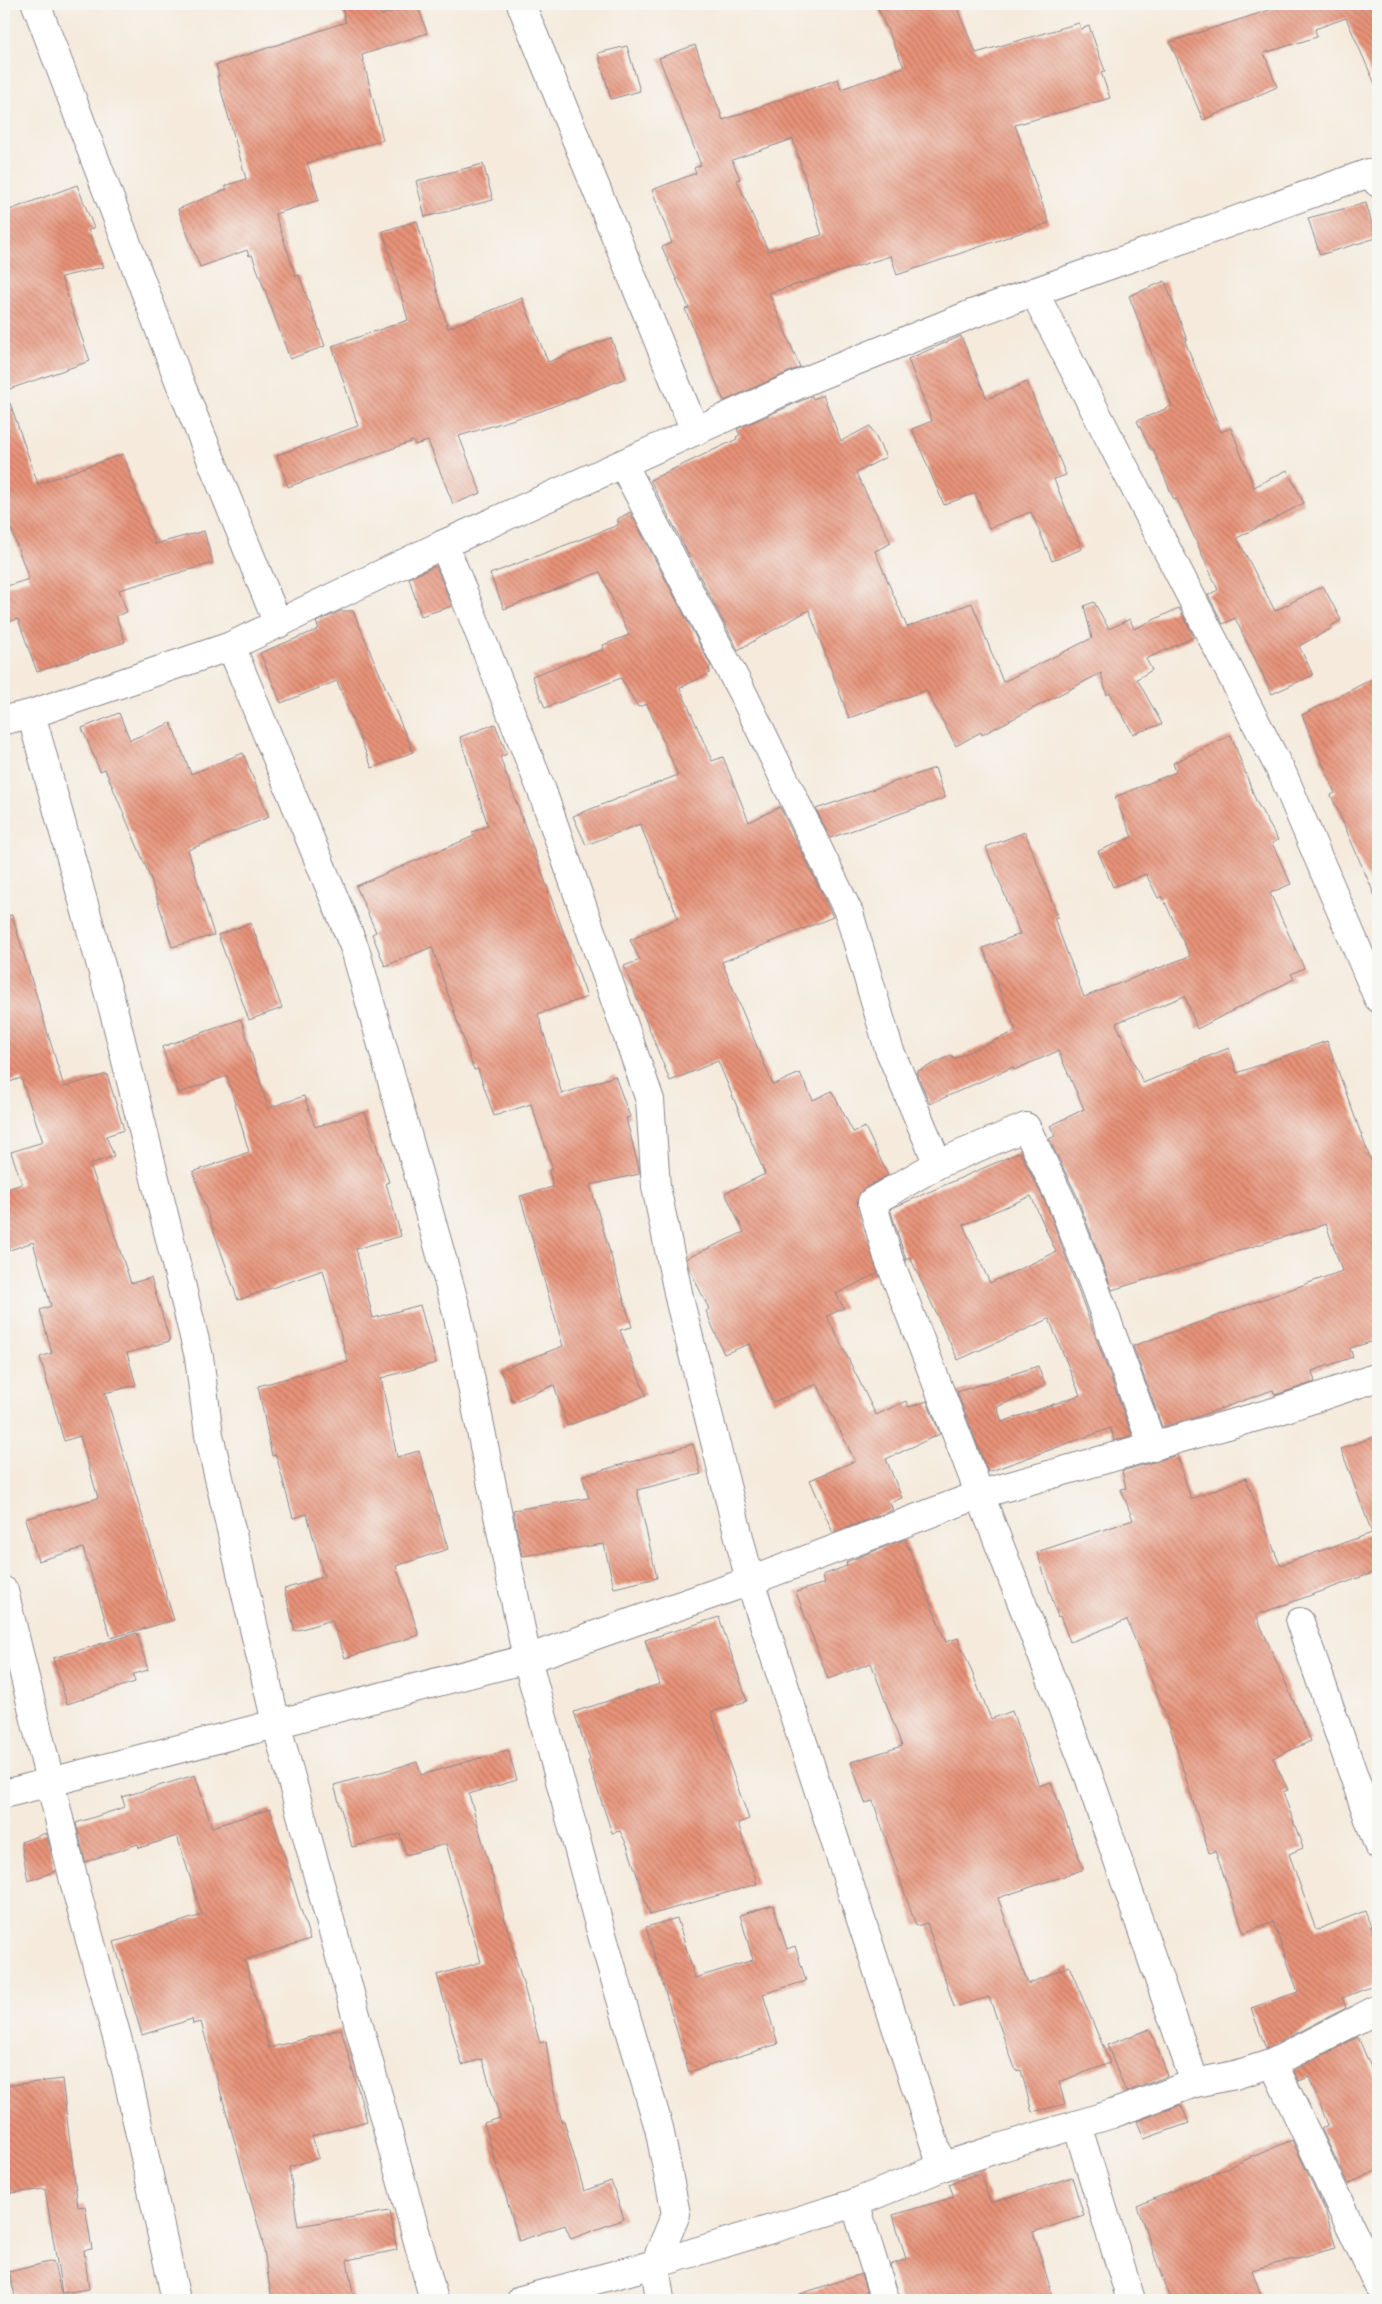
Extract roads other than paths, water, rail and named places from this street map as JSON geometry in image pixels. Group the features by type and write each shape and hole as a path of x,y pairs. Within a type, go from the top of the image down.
{"street":[{"path":"36,4 178,378 278,624"},
{"path":"521,4 696,431"},
{"path":"4,720 31,714 232,646 444,544 813,378 972,314 1369,173 1378,183"},
{"path":"1034,292 1284,777 1378,998"},
{"path":"623,464 745,698 849,913 889,1049 938,1164"},
{"path":"444,544 542,791 650,1100 656,1186 680,1302 750,1581 942,2167"},
{"path":"232,646 355,949 456,1312 527,1659 598,1921 659,2128 676,2214 655,2264 660,2300"},
{"path":"31,714 115,1016 199,1357 209,1435 276,1723 434,2300"},
{"path":"1153,1447 1068,1217 1026,1127 938,1164 872,1202 888,1257 1088,1774 1195,2083"},
{"path":"4,1794 527,1659 750,1581 981,1494 1274,1412 1378,1377"},
{"path":"4,1591 50,1783 126,2070 176,2300"},
{"path":"1300,1622 1378,1845"},
{"path":"521,2300 655,2264 855,2202 942,2167 1002,2147 1077,2125 1195,2083 1235,2075 1274,2063 1378,2009"},
{"path":"1274,2063 1378,2285"},
{"path":"1077,2125 1131,2300"},
{"path":"855,2202 885,2300"}]}
